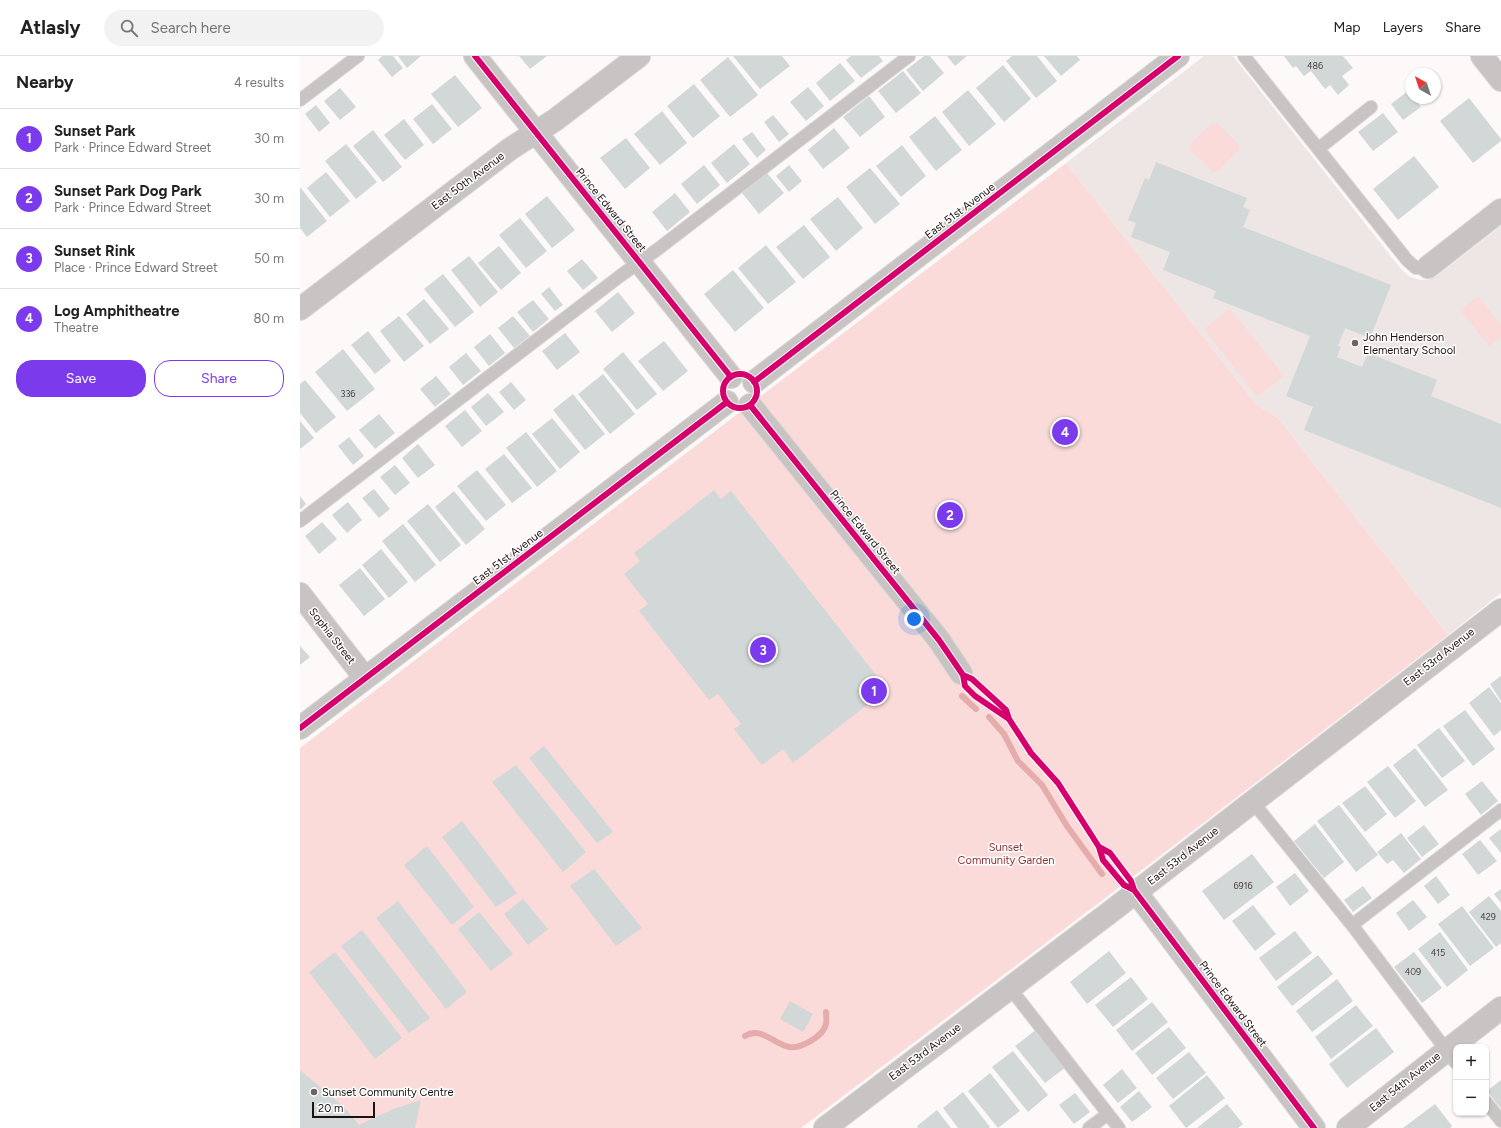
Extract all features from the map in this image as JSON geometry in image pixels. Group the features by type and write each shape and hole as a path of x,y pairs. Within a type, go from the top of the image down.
{"street":[{"name":"Prince Edward Street","path":"476,56 731,377"},
{"name":"East 50th Avenue","path":"300,309 510,149 562,115 639,56"},
{"name":"East 51st Avenue","path":"754,382 1178,56"},
{"path":"1482,56 1501,80"},
{"path":"1428,267 1501,210"},
{"path":"736,375 746,376 754,382 757,392 750,404 741,408 736,408 727,402 723,391 724,386 731,377 736,375"},
{"name":"East 51st Avenue","path":"300,728 727,402"},
{"name":"Prince Edward Street","path":"750,404 939,640 961,673"},
{"name":"Sophia Street","path":"300,594 365,678"},
{"name":"East 53rd Avenue","path":"825,1128 1136,892 1501,610"},
{"name":"Prince Edward Street","path":"1136,892 1314,1128"},
{"name":"East 54th Avenue","path":"1348,1128 1451,1056 1501,1008"}],"lane":[{"path":"300,100 358,56"},
{"path":"300,521 909,56"},
{"path":"1244,56 1406,260 1416,268 1428,267"},
{"path":"1318,149 1371,107"},
{"path":"1252,801 1352,925 1451,1056"},
{"path":"1352,925 1501,810"},
{"path":"1010,988 1119,1128"},
{"path":"1489,1106 1501,1121"},
{"path":"1089,1128 1108,1114"}],"shaded area":[{"name":"John Henderson Elementary School","path":"1204,56 1233,56 1401,269 1410,277 1421,280 1430,279 1438,275 1501,226 1501,593 1448,635 1278,418 1257,405 1066,163"}],"green space":[{"path":"1212,123 1218,123 1239,145 1239,150 1217,172 1213,172 1190,150 1190,145"},
{"name":"Sunset Community Garden","path":"1066,163 1257,405 1278,418 1448,635 1125,883 801,1128 300,1128 300,748"},
{"path":"1478,296 1501,325 1501,337 1489,346 1460,310"},
{"path":"1230,308 1284,376 1257,397 1204,329"}],"building":[{"path":"382,56 393,56 403,68 392,77 378,60"},
{"path":"398,56 421,56 407,68"},
{"path":"519,56 547,56 530,69"},
{"path":"733,56 782,56 790,66 760,89"},
{"path":"851,56 879,56 883,61 861,78 846,60"},
{"path":"924,56 930,56 944,73 923,91 906,70"},
{"path":"947,56 967,56 955,66"},
{"path":"1012,56 1037,56 1057,81 1036,98 1006,61"},
{"path":"1044,56 1077,56 1080,60 1061,76"},
{"path":"1284,56 1343,56 1353,68 1342,76 1349,85 1338,95 1330,85 1325,89 1311,71 1304,76 1296,66 1293,68"},
{"path":"728,57 758,95 730,117 700,80"},
{"path":"840,63 855,81 830,101 816,83"},
{"path":"1003,65 1031,99 1004,122 976,88"},
{"path":"903,71 921,93 896,113 878,91"},
{"path":"455,75 482,108 458,127 431,94"},
{"path":"694,84 720,116 693,138 667,106"},
{"path":"808,87 824,106 806,121 790,102"},
{"path":"340,88 356,107 340,120 324,101"},
{"path":"968,90 996,124 969,146 942,112"},
{"path":"1405,93 1405,104 1419,104 1421,107 1403,120 1391,104"},
{"path":"869,96 885,117 860,137 843,117"},
{"path":"1469,98 1501,139 1501,141 1473,163 1440,121"},
{"path":"432,104 452,129 433,144 413,119"},
{"path":"316,105 330,123 319,132 305,114"},
{"path":"662,111 687,143 660,165 634,134"},
{"path":"1383,113 1398,132 1373,151 1358,132"},
{"path":"773,115 789,134 779,142 764,122"},
{"path":"935,116 962,150 936,171 909,137"},
{"path":"404,119 424,145 405,160 384,135"},
{"path":"834,128 850,148 823,169 808,150"},
{"path":"373,130 402,167 383,182 353,146"},
{"path":"752,132 766,150 757,158 742,139"},
{"path":"626,138 650,168 625,189 600,158"},
{"path":"346,144 377,182 356,199 325,161"},
{"path":"734,144 750,164 727,183 711,163"},
{"path":"902,145 926,176 901,197 876,166"},
{"path":"1414,156 1439,187 1398,220 1373,189"},
{"path":"1156,162 1247,198 1243,207 1250,210 1243,227 1391,285 1370,338 1345,328 1338,346 1341,347 1337,357 1362,367 1368,353 1437,380 1431,396 1501,424 1501,508 1304,430 1313,407 1286,396 1310,336 1213,298 1216,291 1163,270 1170,252 1131,237 1136,223 1128,220 1145,178 1149,180"},
{"path":"704,165 720,185 697,204 681,184"},
{"path":"789,165 802,181 789,192 776,176"},
{"path":"870,168 900,204 875,224 846,187"},
{"path":"326,172 350,201 330,217 307,188"},
{"path":"767,173 784,193 759,214 742,193"},
{"path":"300,187 327,221 307,237 300,228"},
{"path":"675,193 690,212 667,231 652,212"},
{"path":"547,196 575,230 552,248 525,214"},
{"path":"838,197 863,228 836,251 810,219"},
{"path":"520,218 547,251 526,268 499,235"},
{"path":"804,225 830,257 803,279 776,247"},
{"path":"766,245 796,282 768,304 738,268"},
{"path":"499,246 521,273 501,290 478,263"},
{"path":"469,256 498,292 480,307 451,270"},
{"path":"582,259 598,278 583,290 567,271"},
{"path":"733,270 764,308 735,332 704,294"},
{"path":"443,274 474,312 455,327 424,289"},
{"path":"549,287 563,305 555,311 541,294"},
{"path":"618,292 635,313 612,332 595,311"},
{"path":"424,299 449,329 430,344 406,314"},
{"path":"533,300 549,319 533,332 517,312"},
{"path":"399,316 424,346 404,362 380,331"},
{"path":"513,316 530,336 514,348 498,328"},
{"path":"368,331 391,361 375,374 351,345"},
{"path":"565,333 580,352 557,370 542,351"},
{"path":"490,334 505,353 489,366 474,347"},
{"path":"664,341 688,371 663,391 638,361"},
{"path":"343,349 375,389 347,411 315,372"},
{"path":"623,352 657,394 637,410 603,369"},
{"path":"466,353 481,371 463,385 449,367"},
{"path":"603,374 635,414 610,434 578,394"},
{"path":"436,376 451,394 435,407 420,389"},
{"path":"305,380 336,417 316,433 300,413 300,384"},
{"path":"511,382 526,400 514,410 499,392"},
{"path":"488,393 504,412 486,426 471,407"},
{"path":"573,394 605,434 585,450 553,410"},
{"path":"465,410 482,431 462,447 445,426"},
{"path":"379,414 395,433 375,449 359,430"},
{"path":"552,418 580,452 560,469 532,434"},
{"path":"300,421 314,438 300,449"},
{"path":"526,432 557,471 537,487 506,448"},
{"path":"349,437 364,456 353,465 338,446"},
{"path":"418,444 435,465 418,478 402,458"},
{"path":"504,454 532,488 512,503 485,469"},
{"path":"395,465 410,483 395,495 380,477"},
{"path":"477,470 506,505 486,521 457,486"},
{"path":"374,489 390,509 379,518 362,498"},
{"path":"714,490 721,499 731,491 887,689 793,763 783,749 762,765 734,729 741,724 718,694 709,700 639,611 648,604 624,574 640,561 634,553"},
{"path":"454,491 485,529 466,545 435,507"},
{"path":"300,496 306,504 300,510"},
{"path":"348,502 362,520 347,533 332,515"},
{"path":"428,504 461,545 440,562 407,521"},
{"path":"322,522 337,539 319,554 305,536"},
{"path":"403,524 436,565 415,582 382,541"},
{"path":"381,549 408,582 389,598 362,565"},
{"path":"360,568 385,599 364,616 339,585"},
{"path":"300,646 310,657 300,665"},
{"path":"1501,676 1501,701 1490,684"},
{"path":"1489,687 1501,703 1501,730 1494,736 1469,703"},
{"path":"1465,710 1495,749 1473,766 1443,726"},
{"path":"1439,728 1465,761 1442,778 1417,745"},
{"path":"544,746 613,832 597,843 529,758"},
{"path":"1415,748 1448,790 1425,807 1393,765"},
{"path":"516,765 586,852 563,872 492,782"},
{"path":"1388,766 1416,801 1395,818 1367,782"},
{"path":"1482,781 1498,801 1481,815 1465,794"},
{"path":"1365,786 1387,814 1365,832 1342,803"},
{"path":"1339,805 1378,855 1356,872 1317,821"},
{"path":"462,821 517,893 496,907 442,837"},
{"path":"1315,824 1344,862 1324,878 1294,841"},
{"path":"1424,825 1439,844 1422,857 1407,838"},
{"path":"1501,829 1501,853 1489,838"},
{"path":"1401,833 1421,859 1404,873 1393,860 1387,864 1377,852"},
{"path":"1480,840 1497,861 1478,875 1462,854"},
{"path":"427,846 474,907 452,925 404,865"},
{"path":"1252,854 1274,882 1224,920 1202,891"},
{"path":"594,869 642,928 616,946 570,886"},
{"path":"1295,873 1309,891 1290,906 1276,887"},
{"path":"1436,876 1450,895 1438,904 1424,886"},
{"path":"1363,886 1372,898 1353,912 1344,900"},
{"path":"1501,889 1501,903 1494,894"},
{"path":"1489,896 1501,911 1501,943 1496,947 1469,912"},
{"path":"523,899 548,929 528,945 504,914"},
{"path":"1413,900 1427,917 1409,931 1396,913"},
{"path":"398,901 467,992 446,1009 376,918"},
{"path":"1253,905 1276,934 1255,951 1232,921"},
{"path":"1462,906 1494,948 1470,966 1438,924"},
{"path":"479,912 513,954 491,971 458,929"},
{"path":"362,930 430,1018 409,1033 341,946"},
{"path":"1295,931 1312,953 1276,981 1259,958"},
{"path":"1440,932 1468,970 1447,987 1418,949"},
{"path":"1109,951 1126,973 1087,1004 1070,982"},
{"path":"335,952 402,1038 375,1059 309,972"},
{"path":"1414,952 1442,988 1422,1003 1394,967"},
{"path":"1318,955 1333,974 1292,1006 1277,987"},
{"path":"1131,977 1148,999 1113,1027 1095,1005"},
{"path":"1337,979 1353,1001 1312,1032 1296,1011"},
{"path":"790,1001 813,1014 803,1032 780,1019"},
{"path":"1152,1002 1168,1022 1132,1051 1116,1030"},
{"path":"1356,1005 1373,1026 1331,1059 1315,1037"},
{"path":"1169,1027 1186,1048 1152,1075 1135,1053"},
{"path":"1376,1028 1394,1052 1347,1088 1329,1064"},
{"path":"1037,1029 1066,1067 1045,1083 1015,1046"},
{"path":"1013,1051 1048,1095 1028,1112 992,1067"},
{"path":"1189,1052 1206,1073 1173,1099 1156,1078"},
{"path":"1122,1069 1137,1088 1118,1103 1103,1085"},
{"name":"Sunset Community Centre","path":"300,1070 343,1106 359,1125 393,1109 421,1100 415,1128 300,1128"},
{"path":"990,1073 1020,1111 998,1128 968,1091"},
{"path":"1207,1075 1225,1098 1186,1128 1169,1106"},
{"path":"1501,1080 1501,1109 1489,1094 1489,1089"},
{"path":"1139,1091 1152,1107 1132,1122 1120,1107"},
{"path":"963,1092 990,1127 989,1128 958,1128 943,1108"},
{"path":"1075,1093 1090,1112 1074,1124 1059,1105"},
{"path":"1227,1104 1243,1124 1238,1128 1197,1128"},
{"path":"1435,1104 1452,1126 1450,1128 1403,1128"},
{"path":"937,1110 951,1128 918,1128 917,1126"}],"waterway":[{"path":"962,696 976,709"},
{"path":"989,717 1004,734 1018,761 1042,785 1067,826 1102,874"},
{"path":"745,1036 751,1033 757,1033 789,1047 799,1046 816,1038 824,1029 826,1024 826,1012"}],"cycle path":[{"path":"475,56 731,377"},
{"path":"754,382 1178,56"},
{"path":"740,374 752,379 757,391 752,403 740,408 728,403 723,391 728,379 740,374"},
{"path":"300,728 727,402"},
{"path":"750,405 939,640 963,675 965,686 975,696 1009,719"},
{"path":"963,675 972,679 1006,710 1009,719 1031,753 1058,783 1099,847 1103,860 1124,885 1134,890"},
{"path":"1099,847 1110,853 1131,881 1134,890 1314,1128"}],"place":[{"name":"John Henderson Elementary School","path":"1355,343"},
{"name":"Log Amphitheatre","path":"1065,432"},
{"name":"Sunset Park Dog Park","path":"950,515"},
{"name":"Sunset Rink","path":"763,650"},
{"name":"Sunset Park","path":"874,691"},
{"name":"Sunset Community Centre","path":"314,1092"}]}
